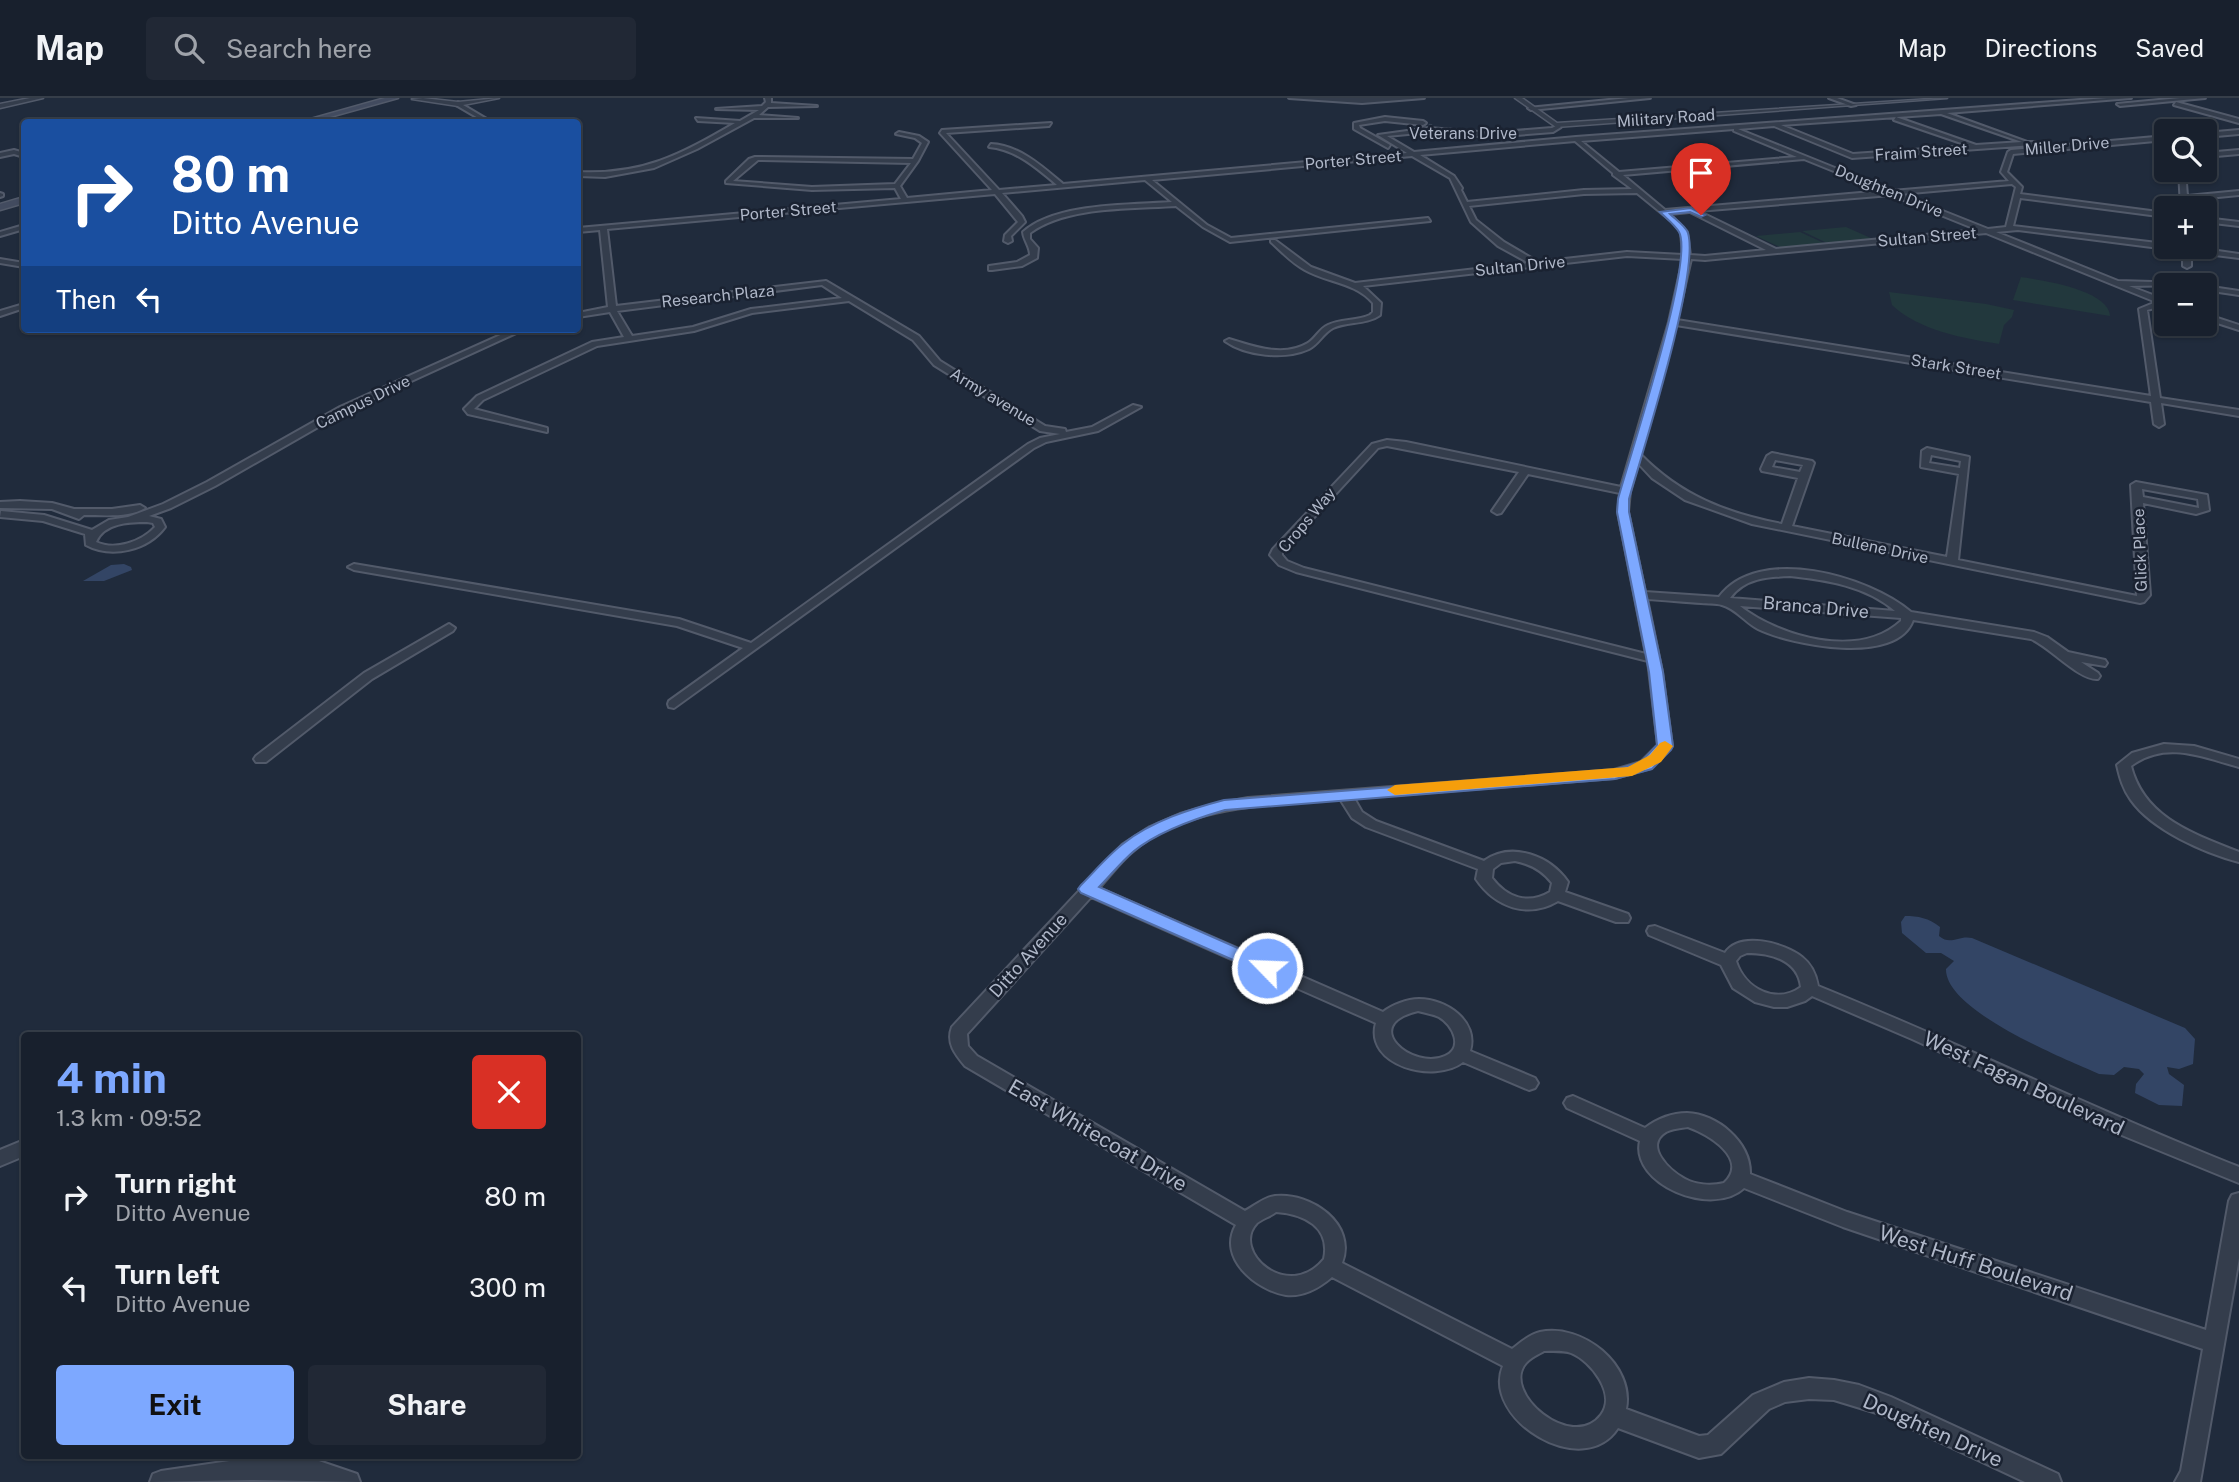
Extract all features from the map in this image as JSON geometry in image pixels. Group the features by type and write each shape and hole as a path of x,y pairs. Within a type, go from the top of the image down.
{"main road":[{"path":"305,119 383,98"},
{"path":"315,119 394,98"},
{"path":"0,200 21,198"}],"street":[{"path":"0,106 40,98"},
{"path":"405,98 458,104 496,98"},
{"path":"1292,98 1362,101 1422,98"},
{"path":"1518,98 1557,126"},
{"path":"1531,108 1647,98"},
{"path":"1832,98 1853,105"},
{"name":"Military Road","path":"1557,126 1944,98"},
{"name":"Porter Street","path":"581,230 1576,139 2128,98"},
{"path":"2154,98 2239,121"},
{"path":"1990,114 2202,98"},
{"path":"458,104 483,119"},
{"path":"581,174 609,175 652,168 752,116 766,104"},
{"path":"719,108 766,104 814,106"},
{"name":"Fraim Street","path":"1773,124 1852,156 2033,143 1939,112"},
{"path":"752,116 795,118"},
{"path":"1888,116 1990,153 2010,154"},
{"path":"698,119 741,122"},
{"name":"Veterans Drive","path":"1421,124 1377,120 1355,126 1357,130 1406,156 1457,189 1473,221 1501,244 1536,264"},
{"path":"1409,123 1405,126 1441,130"},
{"path":"1008,240 1008,235 1022,222 942,132 1049,124"},
{"name":"Veterans Drive","path":"1434,126 1506,132 1557,126"},
{"name":"Veterans Drive","path":"1457,189 1457,182 1452,177 1381,135 1441,130 1499,135 1553,130 1557,126"},
{"name":"Doughten Drive","path":"1731,127 2154,298"},
{"path":"2217,134 2239,132"},
{"path":"897,186 925,142 917,137 899,134"},
{"name":"Ditto Avenue","path":"957,1042 958,1032 1127,848 1142,837 1192,815 1248,802 1615,774 1646,765 1665,746 1653,659 1623,512 1625,491 1673,322 1686,258 1684,232 1664,212 1576,139"},
{"name":"Miller Drive","path":"2009,229 2019,187 2004,172 2010,154 2017,150 2154,139"},
{"path":"2144,140 2154,143"},
{"path":"991,146 1026,155 1062,186"},
{"path":"0,155 14,152 21,154"},
{"path":"2217,154 2239,152"},
{"path":"897,186 852,188 728,182 751,160 757,158 915,161"},
{"path":"1615,174 1807,158"},
{"path":"1147,178 1205,226 1230,240 1427,220"},
{"path":"1664,212 2014,182"},
{"path":"897,186 905,200"},
{"path":"1464,204 1584,192 1636,191"},
{"path":"2202,196 2239,192"},
{"path":"2017,196 2154,213"},
{"path":"992,268 1019,264 1034,256 1034,248 1027,239 1026,232 1038,222 1069,214 1177,204"},
{"path":"1691,210 1775,252"},
{"path":"2217,221 2239,224"},
{"path":"0,234 21,228"},
{"path":"603,228 612,309 628,337"},
{"name":"Sultan Street","path":"1686,258 2029,228 2154,245"},
{"path":"1229,341 1262,350 1294,350 1313,344 1327,328 1375,316 1379,309 1368,293 1354,285 1308,269 1273,241"},
{"name":"Sultan Street","path":"2217,253 2239,256"},
{"name":"Sultan Drive","path":"1354,285 1627,254 1686,258"},
{"path":"2187,259 2187,266"},
{"path":"0,261 21,264"},
{"name":"Research Plaza","path":"612,309 764,292 822,282"},
{"name":"Army avenue","path":"822,282 916,338 937,363 1043,429 1065,431"},
{"path":"2115,284 2154,283"},
{"path":"2217,290 2239,293"},
{"path":"544,429 471,412 469,409 480,398 588,346 628,337 694,329 751,311 849,299"},
{"name":"Doughten Drive","path":"2154,306 2143,309 2157,400 2158,424"},
{"path":"0,314 21,307"},
{"path":"581,314 612,309"},
{"path":"2217,320 2239,328"},
{"name":"Stark Street","path":"1673,322 2239,413"},
{"name":"Campus Drive","path":"211,484 168,516 150,537 118,547 96,547 90,542 91,536 107,526 167,506 343,409 512,333"},
{"path":"674,704 1031,446 1043,440 1095,429 1136,407"},
{"name":"Crops Way","path":"1625,491 1406,444 1380,444 1374,446 1324,497 1276,551 1276,555 1283,563 1300,570 1653,659"},
{"name":"Bullene Drive","path":"1637,456 1656,476 1700,503 1746,519 2140,600"},
{"path":"1497,511 1525,470"},
{"path":"1952,562 1964,472"},
{"path":"1630,476 1656,476"},
{"path":"1786,528 1804,476"},
{"name":"Campus Drive","path":"75,512 132,510 211,484"},
{"name":"Glick Place","path":"2138,499 2196,511 2204,510 2203,497 2136,485 2144,595 2140,600"},
{"path":"0,505 48,506 98,520 153,520 160,527"},
{"path":"0,514 44,518 89,532 91,536"},
{"path":"354,567 679,623 751,647"},
{"name":"Branca Drive","path":"1724,599 1730,589 1752,577 1790,573 1813,575 1860,586 1899,606 1908,615"},
{"name":"Branca Drive","path":"1640,595 1724,599 1908,615 2034,636 2045,640 2078,668 2094,676"},
{"name":"Branca Drive","path":"1724,599 1765,627 1800,639 1825,643 1875,643 1892,637 1907,622 1908,615"},
{"path":"261,759 368,676 449,628"},
{"name":"Branca Drive","path":"2062,655 2101,663"},
{"path":"2239,763 2189,749 2170,747 2150,748 2134,755 2124,765 2125,779 2134,794 2155,816 2191,837 2239,857"},
{"path":"1344,794 1357,815 1371,824 1486,867"},
{"path":"1515,856 1535,860 1552,870 1560,883 1558,895 1546,903 1528,906 1508,901 1492,892 1488,886 1484,879 1486,867 1497,859 1515,856"},
{"path":"1087,889 1385,1020"},
{"path":"1558,895 1622,918"},
{"path":"1656,931 1728,961"},
{"path":"1745,947 1776,950 1803,967 1810,978 1810,989 1800,999 1782,1002 1761,998 1742,988 1730,974 1728,961 1734,952 1745,947"},
{"name":"West Fagan Boulevard","path":"1810,989 1887,1019 2159,1145 2239,1175"},
{"path":"1411,1006 1433,1008 1447,1014 1457,1022 1464,1033 1465,1044 1461,1054 1451,1062 1437,1067 1406,1062 1384,1042 1381,1031 1385,1020 1393,1012 1411,1006"},
{"name":"East Whitecoat Drive","path":"957,1042 971,1061 1245,1221"},
{"path":"1461,1054 1528,1083"},
{"path":"1573,1103 1648,1137"},
{"path":"1688,1120 1706,1125 1723,1136 1735,1149 1742,1164 1740,1178 1728,1190 1706,1194 1682,1188 1660,1174 1648,1155 1648,1137 1656,1127 1670,1121 1688,1120"},
{"path":"0,1158 21,1149"},
{"name":"West Huff Boulevard","path":"1740,1178 1843,1219 2215,1343"},
{"path":"2186,1482 2191,1476 2239,1201"},
{"path":"1274,1204 1292,1204 1310,1210 1324,1221 1334,1235 1336,1252 1331,1267 1319,1279 1302,1285 1282,1285 1264,1279 1250,1267 1241,1251 1240,1235 1245,1221 1258,1209 1274,1204"},
{"path":"1331,1267 1513,1360"},
{"path":"1541,1340 1561,1340 1581,1348 1599,1361 1612,1378 1617,1397 1615,1416 1604,1430 1587,1438 1566,1438 1544,1430 1526,1416 1514,1397 1509,1378 1513,1360 1524,1347 1541,1340"},
{"name":"Doughten Drive","path":"1615,1416 1699,1447 1713,1446 1741,1417 1761,1402 1779,1394 1813,1389 1835,1390 1870,1399 2050,1482"},
{"path":"161,1482 263,1469 313,1469 349,1482"}],"green space":[{"path":"1846,227 1873,239 1829,244 1802,231"},
{"path":"1800,232 1826,244 1782,248 1756,236"},
{"path":"2021,277 2087,293 2107,307 2110,316 2013,300"},
{"path":"1889,292 2014,310 2012,317 2004,325 1999,344 1957,336 1915,321 1892,305"}],"water":[{"path":"124,564 132,570 104,581 83,581 111,565"},
{"path":"1905,916 1923,918 1936,924 1940,927 1939,936 1943,939 1972,938 2185,1028 2195,1039 2193,1064 2179,1069 2167,1067 2169,1074 2184,1085 2182,1106 2159,1105 2135,1093 2136,1084 2144,1074 2139,1069 2124,1067 2114,1075 2099,1074 2009,1032 1985,1017 1951,985 1946,969 1954,961 1941,953 1926,953 1902,933 1901,922"}],"tunnel":[{"path":"1420,126 1432,127"}],"slow traffic":[{"path":"1395,790 1632,772 1656,758 1665,746"}],"route":[{"path":"1267,968 1087,889 1127,848 1142,837 1192,815 1224,805 1632,772 1656,758 1665,746 1656,672 1623,512 1623,499 1673,322 1686,260 1684,232 1664,212 1691,210 1701,215"}]}
